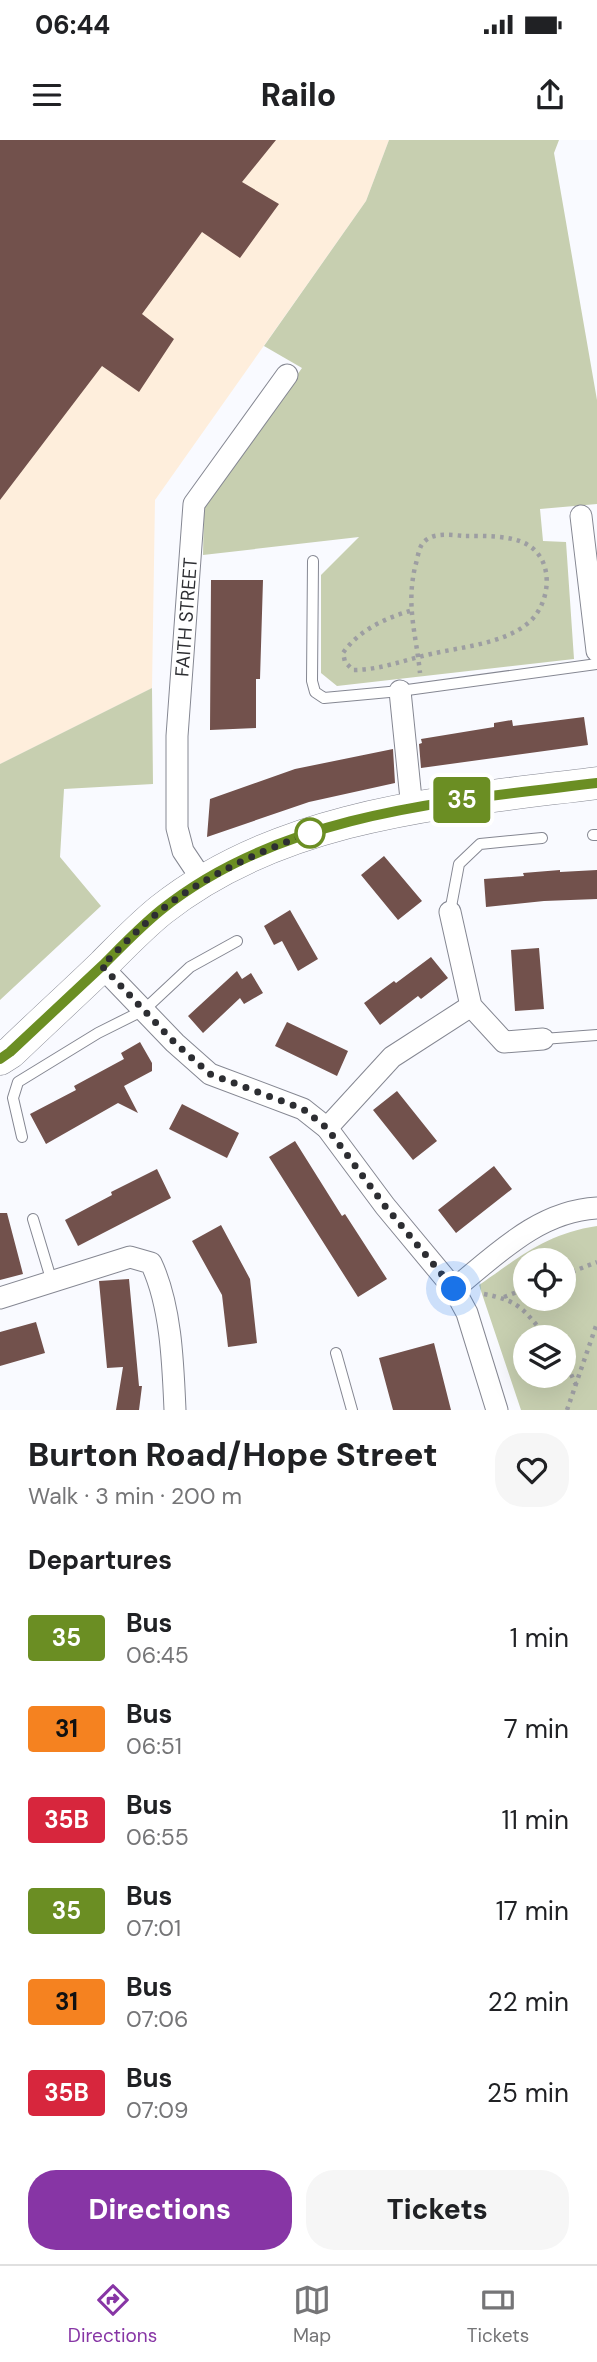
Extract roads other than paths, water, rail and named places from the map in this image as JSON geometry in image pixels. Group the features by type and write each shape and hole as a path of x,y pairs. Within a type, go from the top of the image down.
{"street":[{"name":"FAITH STREET","path":"203,881 183,851 177,828 177,736 194,504 287,374"},
{"path":"581,516 597,651"},
{"path":"411,689 412,809"},
{"path":"0,1059 162,909 203,881 274,847 319,830 412,809 597,783"},
{"path":"450,912 471,1006 504,1042 543,1039"},
{"path":"102,966 175,1043 210,1074 303,1109 327,1128 385,1206 454,1289 467,1313 497,1410"},
{"path":"327,1128 392,1057 471,1006"},
{"path":"454,1289 512,1241 536,1225 560,1216 597,1209"},
{"path":"0,1298 130,1257 151,1263 162,1286 174,1376 175,1410"}],"lane":[{"path":"313,561 312,681 315,692 324,698 597,664"},
{"path":"450,912 459,864 480,844 542,838"},
{"path":"22,1137 13,1098 18,1082 98,1033 144,1010 190,967 237,941"},
{"path":"543,1039 597,1035"},
{"path":"33,1219 52,1282"},
{"path":"336,1353 352,1410"}]}
